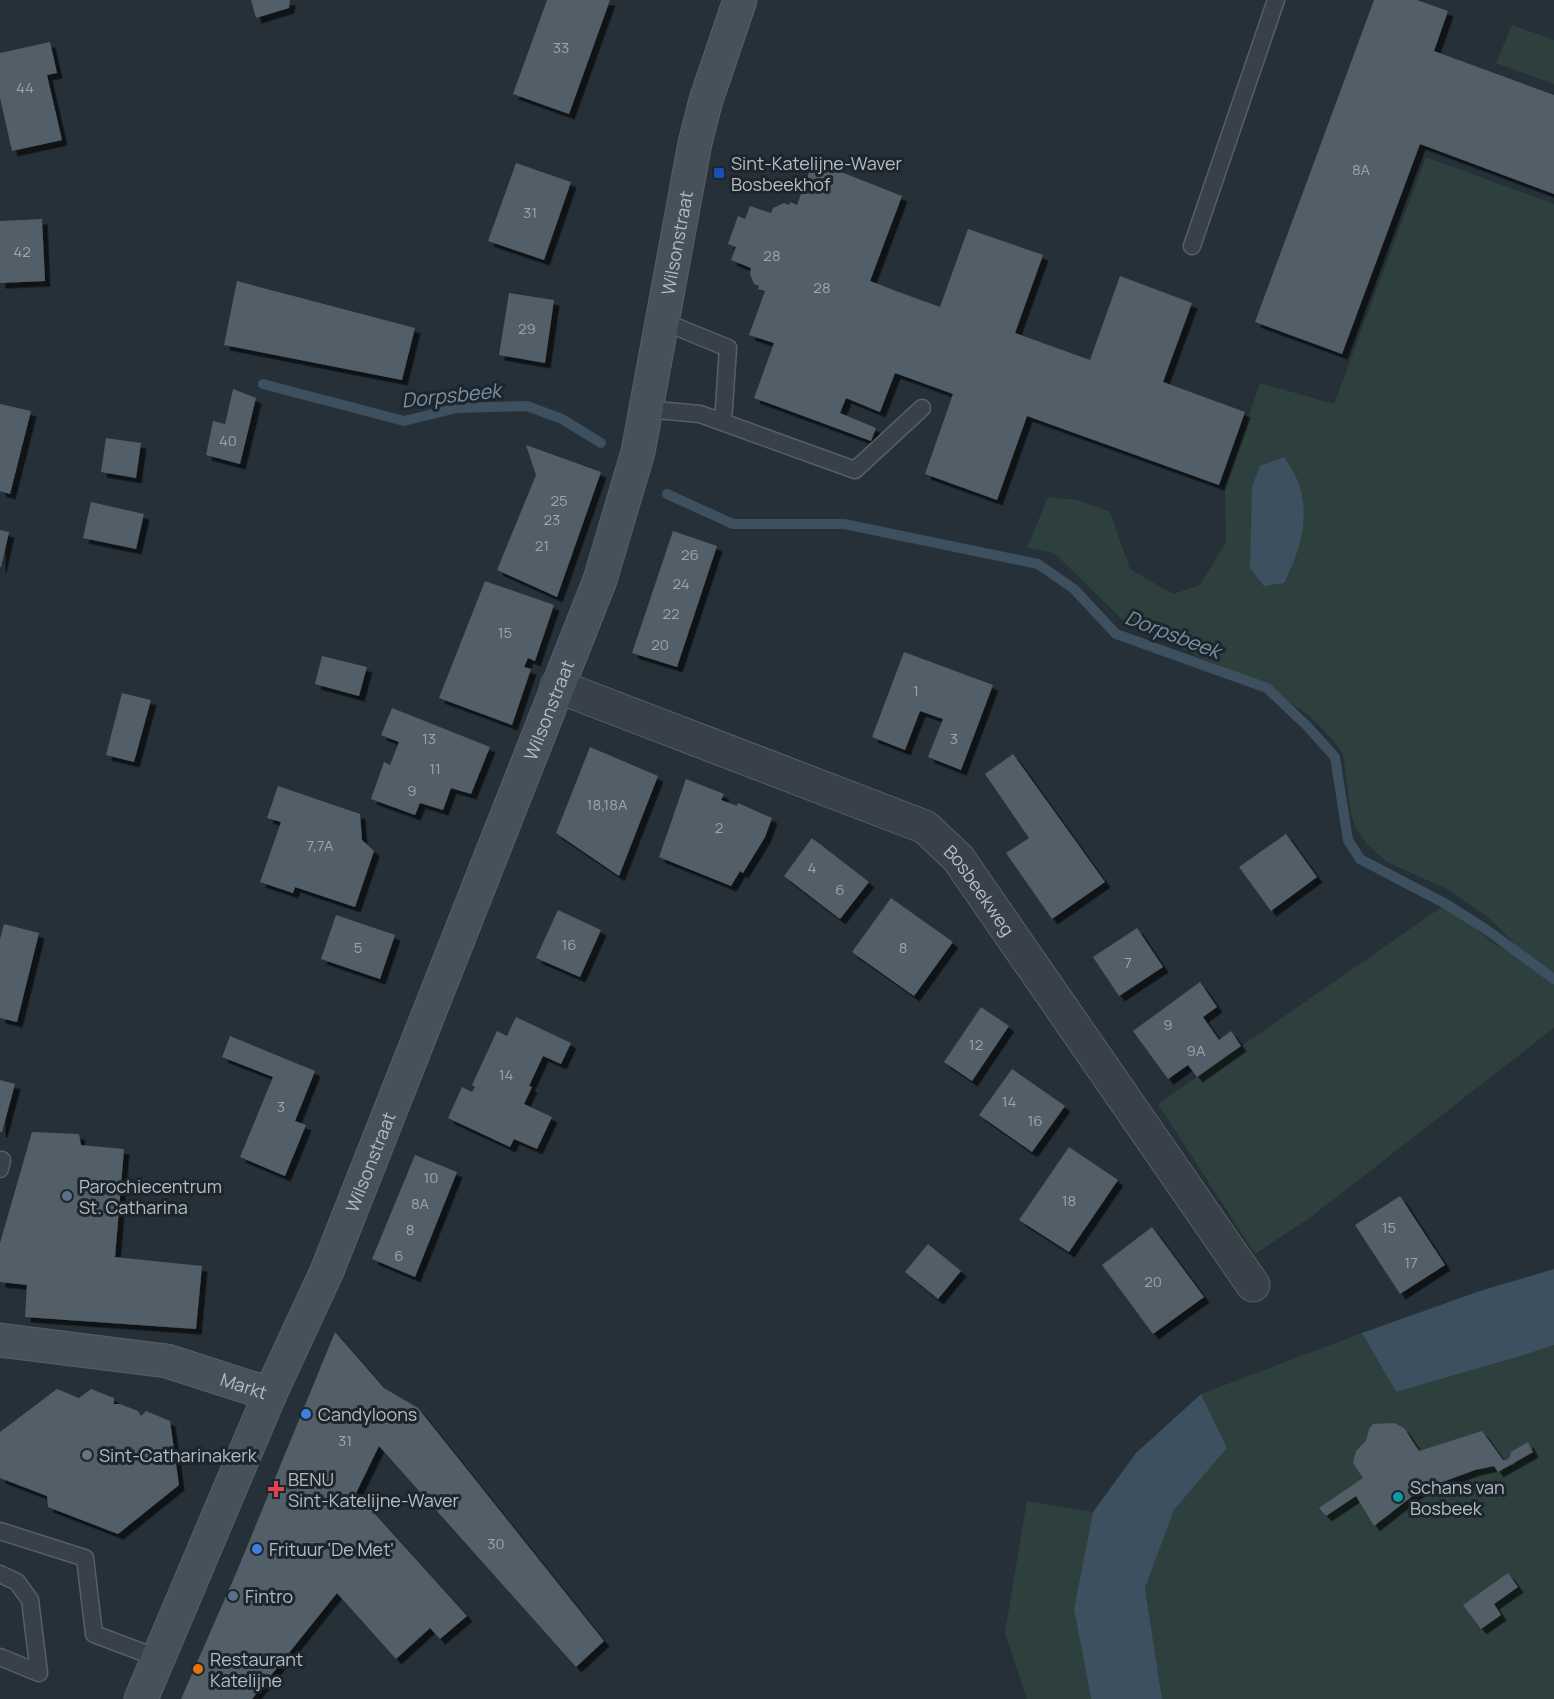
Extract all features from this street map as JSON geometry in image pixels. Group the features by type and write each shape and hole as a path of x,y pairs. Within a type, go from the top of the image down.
{"street":[{"name":"Wilsonstraat","path":"270,1394 327,1271 600,580 638,452 695,143 706,100 740,0"},
{"name":"Bosbeekweg","path":"557,686 925,826 958,858 1253,1285"},
{"name":"Markt","path":"0,1340 167,1361 270,1394 141,1699"}],"lane":[{"path":"1192,246 1276,0"},
{"path":"662,321 728,348 723,422"},
{"path":"646,409 700,414 855,470 922,408"},
{"path":"0,1531 85,1558 94,1634 158,1658"},
{"path":"0,1574 17,1582 30,1600 39,1673 0,1657"}],"green space":[{"path":"1512,25 1554,40 1554,84 1496,63"},
{"path":"1426,157 1554,204 1554,1028 1311,1217 1255,1254 1158,1104 1446,904 1495,945 1536,966 1489,918 1449,890 1387,862 1367,844 1355,826 1351,814 1343,754 1310,716 1267,688 1126,623 1054,553 1027,548 1048,497 1077,500 1110,512 1130,569 1173,594 1200,585 1226,542 1225,486 1260,383 1334,404"},
{"path":"1362,1333 1396,1392 1554,1345 1554,1699 1162,1699 1145,1588 1174,1510 1227,1448 1201,1394"},
{"path":"1027,1501 1093,1512 1074,1609 1091,1699 1027,1699 1005,1633"}],"water":[{"path":"1284,457 1295,475 1302,495 1304,521 1302,534 1295,559 1284,583 1264,586 1250,568 1252,487 1260,466"},
{"path":"1554,1269 1554,1345 1524,1355 1396,1392 1362,1333 1480,1291"},
{"path":"1201,1394 1227,1448 1174,1510 1145,1588 1162,1699 1091,1699 1074,1609 1093,1512 1136,1453"}],"building":[{"path":"251,0 290,0 289,8 256,18"},
{"path":"547,0 610,0 569,114 513,94"},
{"path":"1374,0 1417,0 1448,11 1434,51 1554,95 1554,194 1420,144 1342,354 1255,322"},
{"path":"50,42 57,73 47,75 62,140 12,151 0,98 0,53"},
{"path":"813,161 902,196 870,281 896,291 940,307 968,229 1043,255 1015,333 1090,360 1120,276 1192,303 1163,382 1245,412 1219,485 1027,416 997,500 925,474 953,394 895,373 880,412 846,398 840,413 876,428 871,441 754,398 774,343 749,335 765,291 758,289 759,286 754,284 750,274 751,268 731,260 736,247 728,244 738,216 745,219 750,206 771,213 773,208 784,203 789,205 790,202 797,205"},
{"path":"516,163 571,182 544,260 488,241"},
{"path":"42,219 45,281 0,283 0,221"},
{"path":"237,281 415,328 402,380 224,345"},
{"path":"509,293 554,300 545,363 499,355"},
{"path":"233,389 256,398 240,464 206,455 213,421 225,424"},
{"path":"0,404 31,411 10,494 0,491"},
{"path":"106,438 141,443 136,478 101,472"},
{"path":"526,445 601,472 557,597 497,570 536,475"},
{"path":"91,502 144,514 136,549 83,538"},
{"path":"0,530 9,532 1,567 0,567"},
{"path":"673,531 717,546 677,667 632,653"},
{"path":"485,581 554,605 535,661 528,658 524,667 531,669 512,725 439,698"},
{"path":"904,652 993,685 961,770 928,757 943,719 920,711 905,750 872,737"},
{"path":"322,656 367,667 359,696 315,684"},
{"path":"122,693 151,700 134,762 106,755"},
{"path":"392,708 490,747 471,794 451,788 443,810 420,803 415,815 371,799 384,762 390,765 399,742 381,735"},
{"path":"590,747 658,776 619,876 556,833"},
{"path":"1013,754 1105,882 1052,919 1006,853 1029,838 985,774"},
{"path":"686,779 724,794 721,800 737,806 738,803 772,818 765,837 743,873 740,871 731,886 659,857"},
{"path":"278,786 360,814 362,840 374,851 355,907 295,887 293,893 260,882 281,822 267,818"},
{"path":"1286,834 1317,877 1271,911 1239,867"},
{"path":"812,838 869,882 840,919 784,876"},
{"path":"891,898 953,942 914,996 852,952"},
{"path":"558,910 601,930 580,977 536,958"},
{"path":"336,915 395,935 380,979 321,959"},
{"path":"4,924 39,933 17,1022 0,1018 0,939"},
{"path":"1137,928 1163,967 1119,996 1093,957"},
{"path":"1200,982 1217,1007 1203,1017 1219,1040 1231,1031 1241,1046 1197,1077 1188,1065 1168,1079 1133,1031"},
{"path":"981,1007 1009,1026 972,1081 944,1062"},
{"path":"516,1017 571,1043 561,1064 543,1056 529,1086 532,1087 524,1104 552,1117 537,1149 514,1139 510,1147 448,1118 462,1087 472,1092 475,1087 472,1085 497,1031 507,1036"},
{"path":"230,1036 315,1071 295,1121 306,1125 285,1176 240,1157 273,1077 222,1057"},
{"path":"1012,1069 1065,1106 1032,1152 979,1115"},
{"path":"0,1080 15,1084 2,1132 0,1132"},
{"name":"Parochiecentrum St. Catharina","path":"32,1132 79,1134 81,1145 124,1149 115,1257 202,1266 196,1329 25,1317 27,1285 0,1282 0,1243"},
{"path":"1069,1147 1118,1180 1069,1252 1019,1220"},
{"path":"415,1155 457,1172 415,1277 372,1259"},
{"path":"1400,1196 1445,1265 1400,1294 1355,1225"},
{"path":"1152,1227 1204,1297 1153,1334 1102,1265"},
{"path":"928,1244 961,1271 938,1299 905,1272"},
{"path":"335,1332 384,1388 418,1408 604,1641 576,1667 379,1446 356,1493 467,1616 440,1639 430,1628 396,1659 337,1593 252,1699 181,1699 237,1571"},
{"name":"Sint-Catharinakerk","path":"57,1389 79,1398 91,1389 114,1398 114,1404 138,1411 141,1416 146,1411 170,1421 179,1485 118,1534 48,1507 47,1496 0,1478 0,1432"},
{"path":"1394,1423 1404,1428 1419,1451 1482,1431 1503,1460 1510,1457 1511,1452 1528,1442 1533,1452 1498,1472 1494,1466 1475,1470 1423,1489 1374,1526 1356,1496 1326,1516 1319,1508 1363,1478 1353,1463 1356,1451 1366,1441 1369,1429 1373,1424"},
{"path":"1508,1573 1518,1587 1494,1604 1501,1615 1481,1629 1463,1605"}],"waterway":[{"name":"Dorpsbeek","path":"263,384 404,421 457,408 527,406 562,419 601,443"},
{"name":"Dorpsbeek","path":"667,494 733,524 844,524 1038,564 1074,589 1116,634 1267,688 1308,727 1335,757 1348,840 1360,859 1446,904 1487,930 1554,979"}],"place":[{"name":"Sint-Katelijne-Waver Bosbeekhof","path":"719,173"},
{"name":"Parochiecentrum St. Catharina","path":"67,1196"},
{"name":"Candyloons","path":"306,1414"},
{"name":"Sint-Catharinakerk","path":"87,1455"},
{"name":"BENU Sint-Katelijne-Waver","path":"276,1489"},
{"name":"Schans van Bosbeek","path":"1398,1497"},
{"name":"Frituur 'De Met'","path":"257,1549"},
{"name":"Fintro","path":"233,1596"},
{"name":"Restaurant Katelijne","path":"198,1669"}]}
